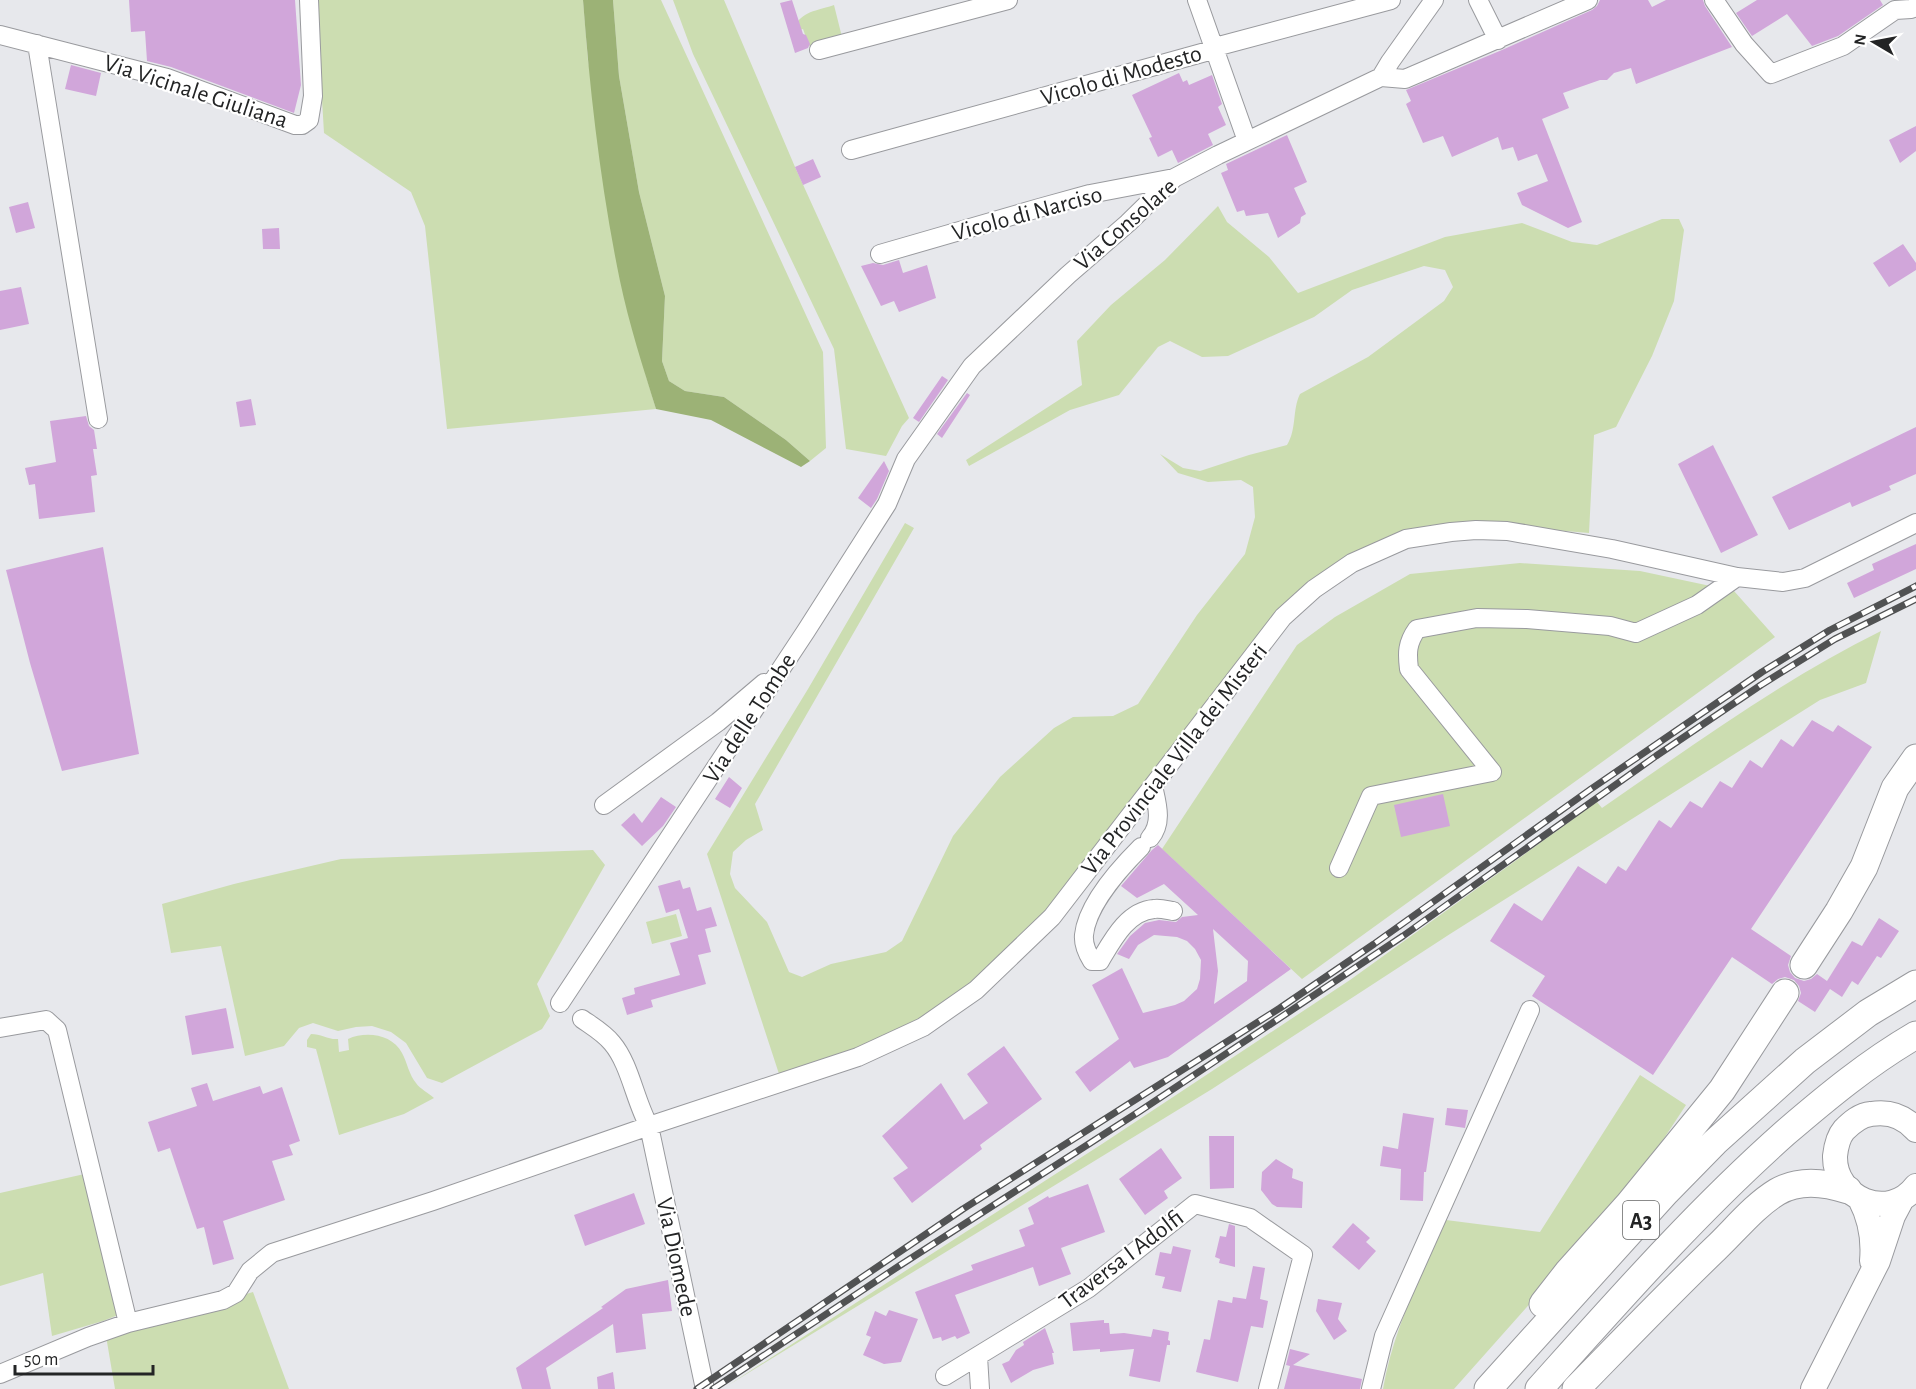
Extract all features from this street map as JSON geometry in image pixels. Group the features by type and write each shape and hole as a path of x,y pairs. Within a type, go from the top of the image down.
{"highway":[{"path":"1804,965 1864,867 1895,788 1916,758"},
{"name":"A3","path":"1488,1389 1666,1192 1715,1142 1805,1061 1868,1013 1916,984"},
{"path":"1482,1389 1523,1330 1568,1272 1629,1204 1722,1090 1785,993"},
{"name":"A3","path":"1539,1389 1627,1291 1737,1177 1833,1091 1916,1035"},
{"path":"1576,1389 1712,1251 1777,1192 1798,1184 1822,1182 1854,1195"}],"main road":[{"path":"1871,1275 1873,1250 1870,1224 1854,1195 1839,1179 1835,1164 1836,1149 1841,1134 1852,1122 1866,1114 1906,1111 1910,1123 1916,1130"},
{"path":"1854,1195 1874,1204 1888,1203 1909,1192"},
{"path":"1814,1389 1884,1247 1893,1216 1909,1192"}],"street":[{"name":"Via Vicinale Giuliana","path":"0,35 167,78 295,125 302,125 309,120 314,96 309,0"},
{"path":"819,50 1008,0"},
{"path":"1197,0 1247,141"},
{"name":"Vicolo di Modesto","path":"851,150 1391,0"},
{"path":"1434,0 1381,77 1405,79 1588,0"},
{"path":"1478,0 1498,40"},
{"path":"1714,0 1744,44 1771,74 1843,46 1891,5 1911,9 1916,7"},
{"path":"37,44 98,419"},
{"name":"Via Consolare","path":"928,428 972,366 1068,274 1128,223 1174,178 1381,77"},
{"name":"Vicolo di Narciso","path":"880,254 1090,194 1174,178"},
{"name":"Via delle Tombe","path":"560,1003 806,631 887,504 906,459 928,428"},
{"name":"Via Provinciale Villa dei Misteri","path":"128,1323 223,1300 236,1293 250,1271 272,1253 858,1057 923,1027 976,990 1052,917 1283,617 1314,589 1352,563 1406,539 1451,532 1507,531 1612,549 1737,577 1783,582 1805,578 1916,523"},
{"path":"1339,868 1371,796 1492,772 1409,669 1407,652 1409,640 1417,629 1477,618 1507,618 1610,626 1636,633 1697,605 1737,577"},
{"path":"604,805 718,722 779,670"},
{"path":"1153,786 1158,810 1155,832 1100,897 1087,922 1083,937 1086,952 1092,961 1100,961 1124,924 1142,912 1154,909 1173,910"},
{"path":"1371,1389 1384,1336 1530,1010"},
{"name":"Via Diomede","path":"582,1018 613,1044 626,1067 642,1114 649,1126 705,1389"},
{"path":"0,1028 46,1020 57,1030 128,1323 0,1374"},
{"name":"Traversa I Adolfi","path":"945,1376 1089,1288 1195,1204 1250,1218 1303,1256 1268,1389"},
{"path":"978,1356 980,1389"}],"green space":[{"path":"316,0 583,0 588,61 646,376 656,409 447,429 425,226 411,192 324,133"},
{"path":"583,0 613,0 619,76 639,192 665,296 662,361 669,381 685,391 724,397 786,440 810,461 801,467 711,420 656,409 636,345 613,246 597,141"},
{"path":"613,0 661,0 823,352 826,448 810,461 786,440 724,397 685,391 669,381 662,361 665,296 639,192 619,76"},
{"path":"673,0 724,0 795,167 909,418 902,426 886,456 846,449 834,349 693,54"},
{"path":"834,5 842,37 809,46 803,29 790,33 803,16"},
{"path":"1218,206 1227,222 1269,257 1298,293 1445,237 1522,223 1572,242 1597,245 1662,219 1679,219 1684,230 1674,301 1652,356 1616,427 1594,435 1589,533 1459,522 1426,526 1385,542 1300,591 1037,922 972,984 924,1018 870,1045 780,1077 707,854 808,689 905,523 914,528 755,804 763,830 746,840 733,852 730,874 735,888 767,922 789,972 802,977 831,964 886,952 902,941 953,836 1000,777 1054,728 1073,717 1113,716 1138,704 1197,615 1245,554 1255,517 1253,487 1241,480 1208,482 1178,473 1160,454 1183,468 1200,471 1287,445 1292,433 1300,394 1368,357 1444,301 1453,287 1445,270 1424,266 1352,290 1314,317 1228,356 1202,357 1170,341 1158,347 1119,395 1070,410 969,466 966,460 1082,385 1077,341 1111,305 1165,260"},
{"path":"1520,563 1640,571 1734,591 1775,637 1302,979 1162,849 1297,645 1335,617 1410,574"},
{"path":"1881,631 1866,683 1820,700 1450,934 1212,1089 727,1386 1102,1144 1350,980 1597,802 1602,808 1773,692"},
{"path":"593,850 605,865 537,984 550,1016 542,1029 442,1083 427,1078 406,1043 391,1032 372,1026 338,1031 313,1023 299,1028 284,1046 245,1056 221,946 171,953 162,904 234,884 341,859"},
{"path":"676,914 682,936 652,944 646,922"},
{"path":"311,1034 338,1039 339,1052 349,1050 348,1039 363,1035 385,1038 398,1047 418,1085 434,1098 404,1114 339,1135 316,1049 307,1047 307,1040"},
{"path":"1640,1075 1686,1105 1628,1193 1454,1389 1383,1389 1401,1324 1446,1220 1540,1232"},
{"path":"89,1173 128,1311 52,1336 43,1273 0,1286 0,1193"},
{"path":"253,1292 289,1389 115,1389 106,1336"}],"building":[{"path":"129,0 295,0 301,85 294,113 171,67 147,61 145,31 131,32"},
{"path":"792,0 803,34 806,35 810,44 808,48 795,53 780,3"},
{"path":"1600,0 1648,0 1652,7 1666,0 1703,0 1732,47 1636,84 1631,68 1614,73 1607,80 1600,80 1563,93 1569,108 1542,119 1582,222 1568,228 1522,205 1517,193 1548,181 1537,154 1518,161 1513,147 1502,150 1498,137 1452,157 1443,136 1423,143 1406,104 1411,101 1406,90 1592,10"},
{"path":"1757,0 1880,0 1883,5 1838,36 1812,46 1787,14 1752,36 1736,13"},
{"path":"71,65 101,73 96,96 65,89"},
{"path":"1179,73 1183,82 1187,80 1189,85 1212,75 1222,104 1218,107 1226,125 1208,134 1213,145 1178,163 1172,150 1158,157 1149,138 1152,137 1132,95"},
{"path":"1916,126 1916,151 1900,163 1889,140"},
{"path":"1287,135 1307,182 1294,188 1306,214 1301,217 1300,223 1278,238 1268,213 1246,216 1244,210 1237,212 1221,173 1228,170 1226,164"},
{"path":"813,159 821,177 803,185 795,167"},
{"path":"28,202 35,228 16,233 9,207"},
{"path":"279,228 280,249 263,249 262,229"},
{"path":"1903,244 1916,263 1916,270 1889,287 1873,263"},
{"path":"899,260 903,273 927,265 936,298 899,312 894,301 881,306 861,266 873,263 883,265"},
{"path":"21,287 29,324 0,330 0,291"},
{"path":"942,376 948,380 919,422 913,418"},
{"path":"967,393 970,395 942,438 937,434"},
{"path":"251,399 256,425 240,427 236,402"},
{"path":"86,416 89,426 94,430 97,449 93,449 97,475 91,476 95,512 39,519 35,484 29,485 25,468 56,462 50,421"},
{"path":"1916,427 1916,474 1889,486 1891,490 1852,507 1850,502 1789,530 1772,497"},
{"path":"1713,445 1758,535 1721,553 1678,464"},
{"path":"884,461 889,471 871,508 858,498"},
{"path":"1916,544 1916,569 1854,598 1847,583 1874,570 1872,564"},
{"path":"103,547 139,754 62,771 30,663 6,570"},
{"path":"1812,720 1833,732 1838,725 1872,747 1751,929 1791,956 1788,965 1795,978 1804,981 1817,974 1827,981 1852,941 1862,946 1879,918 1899,931 1881,958 1877,956 1858,985 1852,981 1842,997 1830,989 1815,1012 1798,1001 1801,993 1794,980 1785,977 1772,984 1732,957 1653,1075 1532,996 1545,976 1490,941 1514,903 1542,921 1578,866 1606,884 1618,866 1626,871 1659,820 1671,828 1690,801 1702,808 1720,781 1732,788 1750,760 1762,768 1781,739 1793,747"},
{"path":"729,777 742,788 730,808 715,799"},
{"path":"1443,794 1450,826 1401,837 1394,805"},
{"path":"661,797 676,807 663,826 642,846 621,825 634,813 642,823"},
{"path":"1158,845 1291,969 1168,1057 1134,1068 1130,1061 1090,1092 1075,1072 1119,1039 1092,985 1122,968 1143,1013 1184,1001 1197,989 1200,979 1201,960 1195,949 1187,941 1177,937 1154,935 1138,945 1129,959 1117,954 1130,936 1145,923 1159,920 1176,922 1182,917 1198,915 1164,884 1137,898 1121,886","holes":["1213,929 1248,961 1247,981 1214,1004 1218,971"]},
{"path":"680,880 683,889 690,887 697,911 711,907 717,926 705,929 711,952 698,955 706,984 651,1000 653,1007 627,1015 622,998 635,994 634,988 680,975 670,943 688,938 679,909 666,913 658,886"},
{"path":"226,1008 234,1048 192,1055 185,1016"},
{"path":"1004,1046 1042,1099 980,1145 982,1149 912,1203 893,1178 908,1168 882,1136 941,1083 964,1120 988,1103 967,1074"},
{"path":"207,1083 213,1101 260,1086 263,1094 282,1087 300,1141 289,1145 293,1155 272,1161 285,1200 223,1221 234,1259 213,1265 204,1227 197,1229 170,1148 158,1152 148,1122 197,1106 191,1088"},
{"path":"1447,1108 1468,1110 1465,1128 1445,1125"},
{"path":"1403,1113 1434,1118 1426,1172 1424,1172 1423,1201 1400,1200 1401,1169 1380,1166 1383,1146 1398,1149"},
{"path":"1209,1136 1234,1136 1234,1188 1210,1189"},
{"path":"1161,1148 1182,1178 1164,1191 1168,1198 1145,1215 1119,1179"},
{"path":"1276,1159 1293,1169 1292,1178 1303,1182 1302,1208 1277,1207 1261,1190 1262,1172"},
{"path":"1088,1184 1105,1232 1061,1248 1071,1274 1039,1286 1033,1267 955,1295 970,1333 957,1339 955,1336 942,1341 941,1337 933,1339 915,1292 973,1270 971,1265 1025,1246 1019,1230 1034,1224 1028,1208 1048,1196 1049,1198"},
{"path":"634,1193 645,1224 585,1246 574,1215"},
{"path":"1353,1223 1370,1238 1366,1242 1376,1251 1359,1270 1332,1247"},
{"path":"1229,1224 1235,1226 1235,1267 1219,1263 1220,1259 1215,1257 1220,1236 1226,1237"},
{"path":"1173,1246 1191,1250 1181,1292 1162,1288 1165,1277 1155,1275 1160,1252 1171,1254"},
{"path":"1253,1266 1265,1268 1260,1299 1268,1301 1263,1328 1251,1326 1238,1382 1196,1372 1204,1339 1210,1340 1218,1300 1232,1303 1233,1297 1246,1299"},
{"path":"668,1280 672,1311 642,1314 646,1349 616,1353 613,1324 546,1368 551,1389 522,1389 516,1368 603,1308 601,1307 626,1289"},
{"path":"1318,1299 1342,1303 1338,1319 1347,1331 1334,1340 1316,1311"},
{"path":"889,1310 918,1319 901,1362 884,1364 863,1355 871,1337 866,1335 875,1311 886,1316"},
{"path":"1104,1320 1104,1323 1109,1323 1110,1334 1124,1333 1151,1337 1153,1329 1169,1332 1170,1345 1167,1345 1160,1382 1129,1376 1134,1349 1100,1352 1100,1349 1073,1351 1070,1323"},
{"path":"1045,1328 1054,1353 1052,1353 1054,1364 1033,1370 1011,1383 1002,1364 1009,1361 1016,1350 1024,1345 1023,1342"},
{"path":"1290,1349 1310,1354 1293,1365 1362,1379 1360,1389 1284,1389 1290,1366 1286,1365"},
{"path":"613,1372 615,1389 598,1389 597,1377"}],"railway":[{"path":"697,1389 963,1209 1280,1008 1591,789 1762,672 1830,630 1916,586"},
{"path":"713,1389 1140,1111 1403,936 1656,756 1761,685 1835,639 1916,599"}]}
